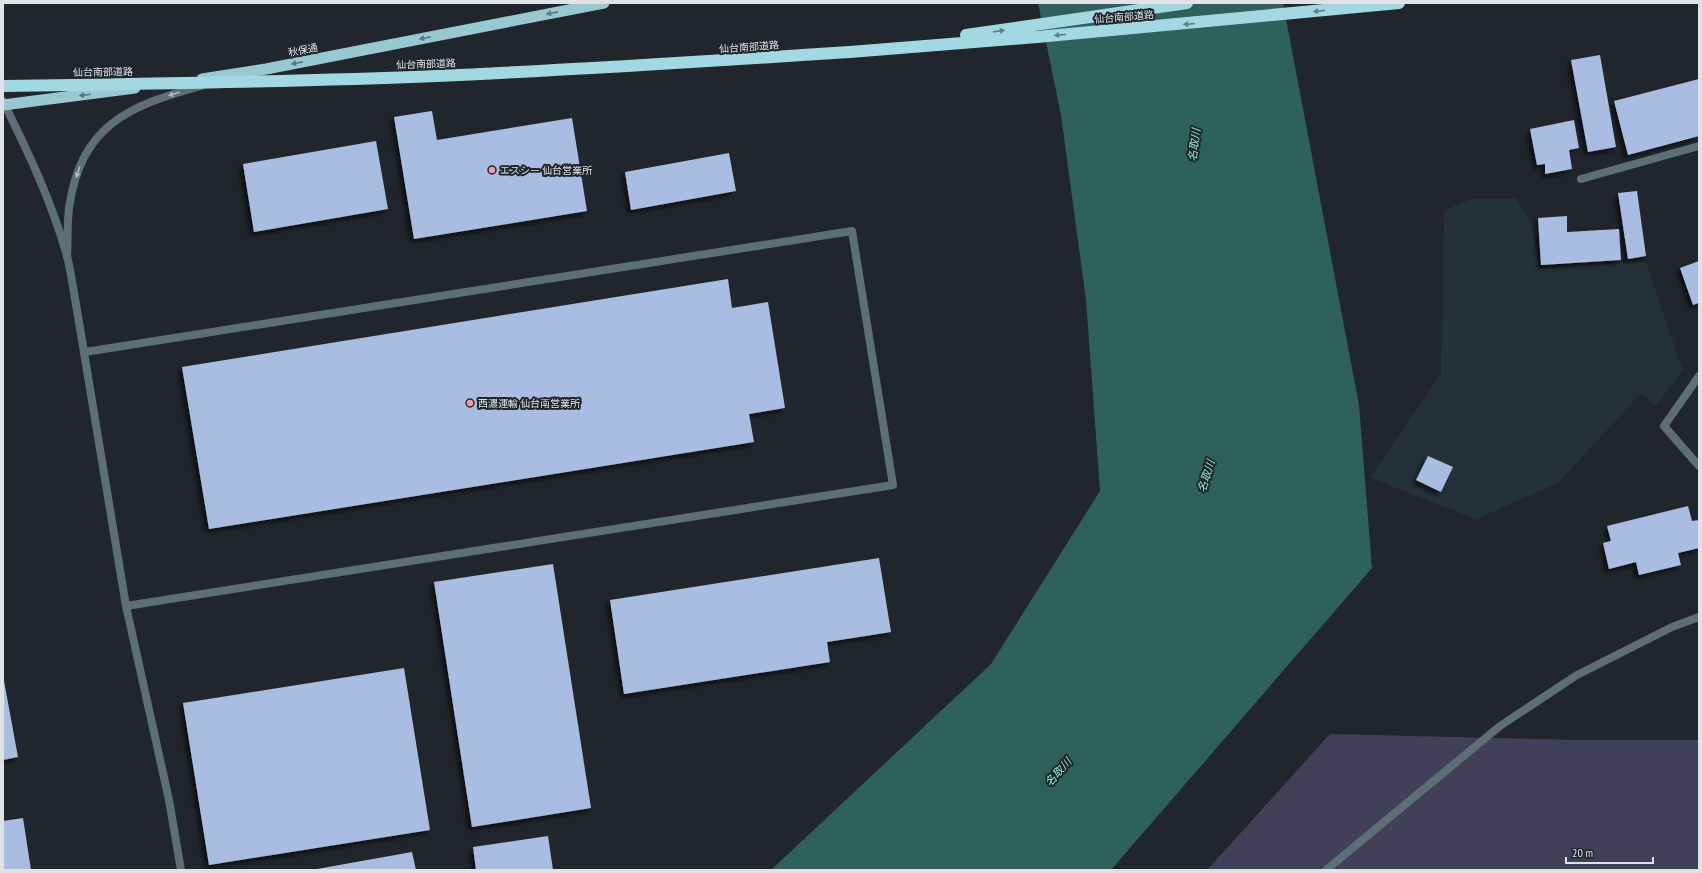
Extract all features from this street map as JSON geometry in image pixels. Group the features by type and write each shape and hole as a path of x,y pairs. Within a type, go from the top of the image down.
{"highway":[{"name":"秋保通","path":"4,104 136,88 266,69 604,3"},
{"name":"仙台南部道路","path":"850,52 1187,3"},
{"name":"仙台南部道路","path":"3,86 236,82 445,75 635,66 850,52 1037,37 1399,3"}],"street":[{"path":"67,257 69,208 78,172 88,149 107,127 133,109 168,95 266,69"},
{"path":"4,104 29,154 50,203 67,257 85,352 126,606 169,800 181,870"},
{"path":"1581,179 1699,146"},
{"path":"85,352 852,231 893,486 126,606"},
{"path":"1699,376 1664,426 1699,466"},
{"path":"1326,870 1500,726 1576,675 1672,627 1699,617"}],"shaded area":[{"path":"1516,198 1532,225 1539,268 1646,262 1683,371 1655,406 1641,393 1558,483 1476,519 1370,478 1441,374 1444,211 1471,199"},
{"path":"1330,734 1578,740 1699,740 1699,870 1207,870"}],"water":[{"name":"名取川","path":"1038,3 1283,3 1359,405 1372,568 1111,870 771,870 991,664 1100,491 1086,300 1061,115"}],"building":[{"path":"1600,55 1616,147 1588,152 1571,60"},
{"path":"1699,79 1699,136 1628,155 1614,101"},
{"path":"432,111 437,140 572,118 587,211 414,239 394,117"},
{"path":"1574,120 1579,148 1569,150 1572,169 1545,174 1545,164 1537,165 1530,129"},
{"path":"376,141 388,209 254,232 243,164"},
{"path":"729,153 736,191 631,210 625,172"},
{"path":"1637,191 1646,256 1628,259 1618,193"},
{"path":"1567,216 1567,232 1619,229 1621,260 1541,265 1538,218"},
{"path":"1699,261 1699,303 1693,305 1680,268"},
{"path":"728,279 732,308 768,302 785,408 749,414 754,442 209,529 182,367"},
{"path":"1428,456 1453,467 1441,492 1416,480"},
{"path":"1688,506 1692,521 1699,520 1699,548 1678,553 1681,565 1639,575 1636,562 1609,569 1603,543 1611,541 1607,526"},
{"path":"879,558 891,632 827,642 830,662 624,694 610,600"},
{"path":"553,564 591,808 472,827 434,582"},
{"path":"404,668 430,830 209,865 183,703"},
{"path":"4,681 18,757 3,760 3,682"},
{"path":"23,818 31,870 3,870 3,821"},
{"path":"548,836 553,870 476,870 473,847"},
{"path":"412,852 416,870 317,870 317,869"}],"place":[{"name":"エスシー 仙台営業所","path":"492,170"},
{"name":"西濃運輸 仙台南営業所","path":"470,403"}]}
